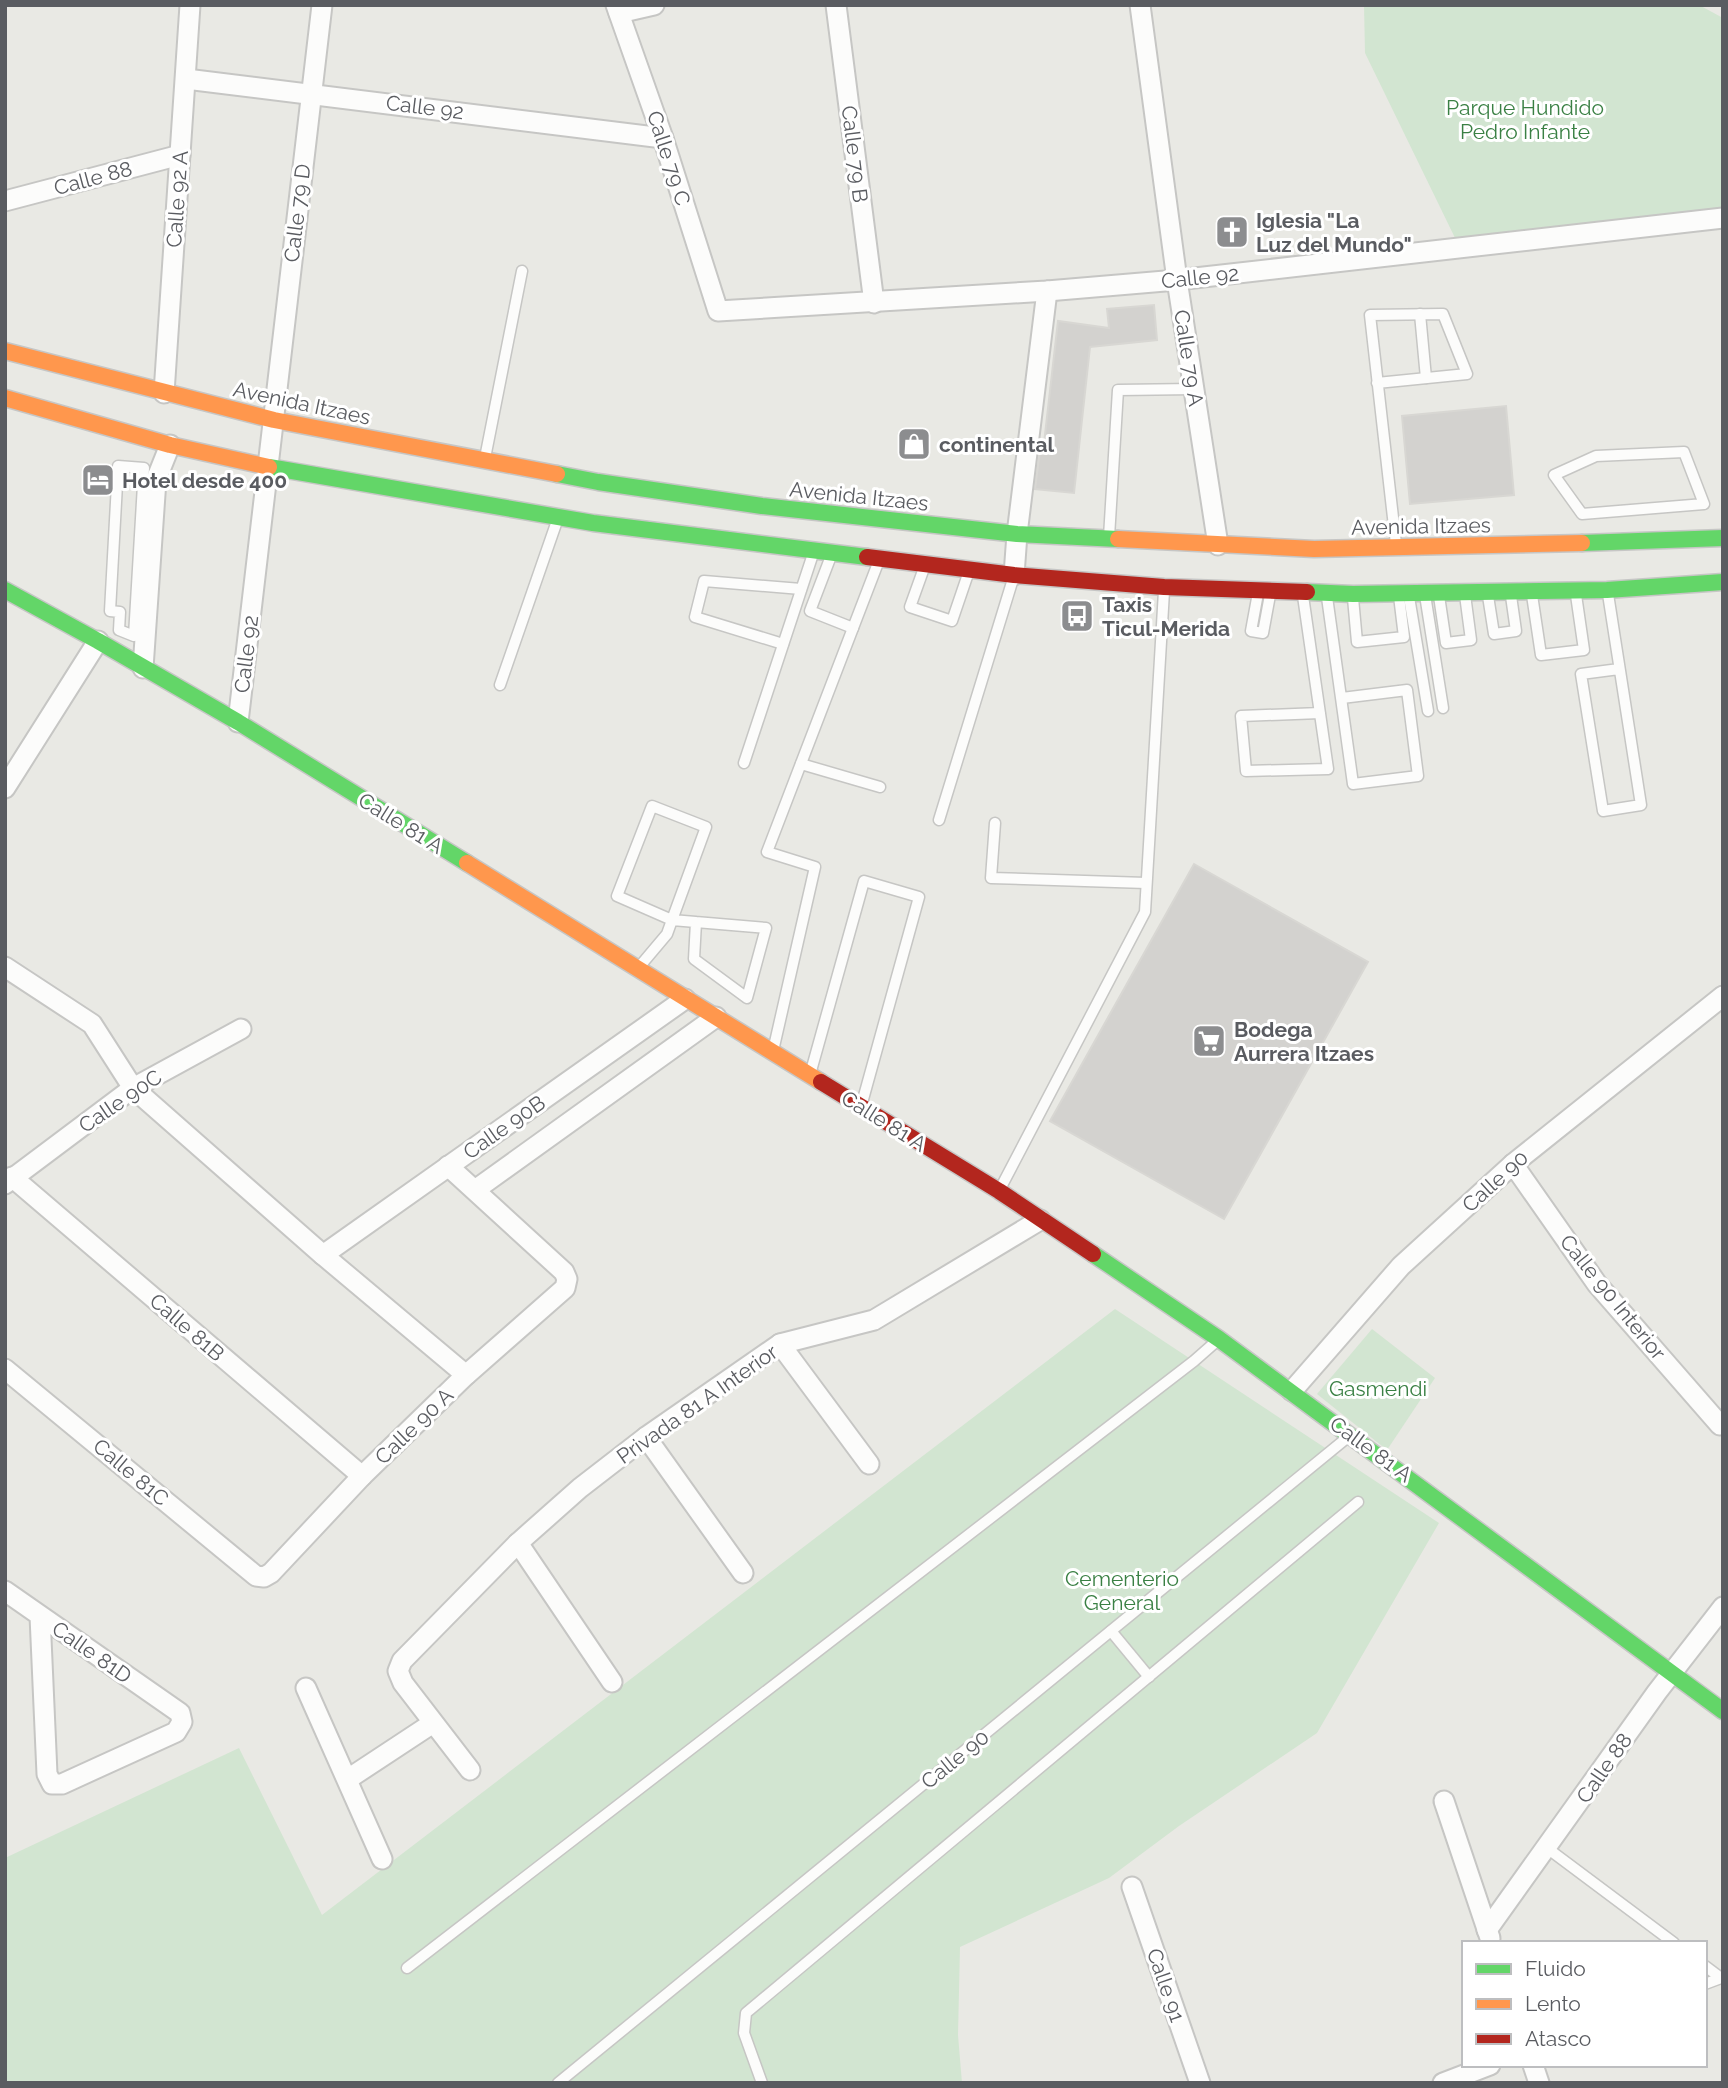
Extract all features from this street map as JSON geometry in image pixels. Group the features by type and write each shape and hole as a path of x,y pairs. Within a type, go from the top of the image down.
{"main road":[{"name":"Avenida Itzaes","path":"5,351 274,420 484,462 597,493 762,506 1017,534 1314,549 1397,548 1595,528 1681,562 1723,582"},
{"name":"Avenida Itzaes","path":"5,398 170,445 268,467 593,523 1014,575 1164,587 1265,590 1313,585 1353,594 1607,590 1681,562 1723,538"},
{"path":"593,523 597,493"},
{"path":"1313,585 1314,549"},
{"name":"Calle 81 A","path":"5,590 238,722 999,1191 1292,1391 1723,1711"}],"street":[{"name":"Calle 92 A","path":"164,393 190,5"},
{"name":"Calle 79 D","path":"274,420 322,5"},
{"path":"617,9 654,5"},
{"name":"Calle 79 B","path":"836,5 874,303"},
{"name":"Calle 79 A","path":"1140,5 1177,280 1218,545"},
{"name":"Calle 79 C","path":"617,9 663,138 718,311"},
{"name":"Calle 92","path":"186,79 663,138"},
{"name":"Calle 88","path":"5,201 180,155"},
{"name":"Calle 92","path":"718,311 874,303 1177,280 1723,218"},
{"path":"1014,575 1046,291"},
{"name":"Calle 92","path":"238,722 274,420"},
{"path":"142,668 149,491 170,445"},
{"path":"5,788 98,641"},
{"path":"5,967 92,1024 133,1088 466,1376"},
{"name":"Calle 90","path":"1292,1391 1401,1266 1513,1164 1723,996"},
{"name":"Calle 90B","path":"323,1255 685,999"},
{"path":"448,1167 475,1190 716,1017"},
{"name":"Calle 90C","path":"9,1181 133,1088 241,1029"},
{"name":"Calle 90 Interior","path":"1513,1164 1597,1284 1720,1425"},
{"name":"Calle 81B","path":"9,1181 362,1476"},
{"name":"Calle 90 A","path":"256,1576 264,1577 271,1573 362,1476 466,1376 565,1288 567,1279 564,1272 475,1190"},
{"name":"Privada 81 A Interior","path":"433,1723 403,1684 398,1671 402,1661 518,1543 580,1488 646,1437 780,1344 874,1320 1040,1220"},
{"path":"780,1344 869,1464"},
{"name":"Calle 81C","path":"5,1369 256,1576"},
{"path":"646,1437 743,1573"},
{"path":"518,1543 612,1682"},
{"name":"Calle 81D","path":"5,1591 180,1713 182,1722 176,1732 62,1784 52,1784 47,1774 40,1616"},
{"name":"Calle 88","path":"1490,1937 1547,1848 1672,1672 1723,1607"},
{"path":"306,1688 382,1858"},
{"path":"348,1779 433,1723 470,1770"},
{"path":"1444,1801 1490,1937"},
{"name":"Calle 91","path":"1132,1887 1200,2083"},
{"path":"1443,2083 1485,2067"}],"lane":[{"path":"484,462 522,271"},
{"path":"1420,314 1426,378"},
{"path":"1377,383 1467,374 1443,314 1370,315 1377,383 1397,548"},
{"path":"1109,539 1118,390 1194,389"},
{"path":"1684,452 1703,504 1649,508 1595,528 1554,475 1595,456 1684,452"},
{"path":"118,466 144,468 149,491 134,636 119,630 120,612 110,611 118,466"},
{"path":"500,685 558,517"},
{"path":"744,763 814,550"},
{"path":"833,552 810,611 853,628"},
{"path":"772,1052 814,867 767,852 880,558"},
{"path":"925,564 910,607 951,621 970,569"},
{"path":"939,820 1014,575"},
{"path":"783,644 695,617 704,581 801,589"},
{"path":"1313,585 1342,698 1353,784 1418,776 1407,690 1342,698"},
{"path":"1313,585 1320,713 1328,768 1246,771 1241,716 1320,713"},
{"path":"999,1191 1145,912 1164,587"},
{"path":"1532,591 1541,655 1584,650 1575,590"},
{"path":"1607,590 1641,805 1603,811 1581,674 1619,668"},
{"path":"1488,592 1494,634 1516,631 1510,591"},
{"path":"1418,593 1446,643 1471,640 1465,592"},
{"path":"1353,594 1357,642 1404,637 1418,593"},
{"path":"1418,593 1443,708"},
{"path":"1418,593 1428,711"},
{"path":"801,764 880,787"},
{"path":"637,969 667,934 672,920 706,827 652,806 617,896 672,920 696,922 766,928 747,998 694,959 696,922"},
{"path":"995,822 992,878 1146,883"},
{"path":"810,1075 864,881 919,897 860,1107"},
{"path":"407,1968 1219,1339"},
{"name":"Calle 90","path":"558,2083 1352,1435"},
{"path":"762,2083 744,2034 746,2013 1358,1502"},
{"path":"1111,1631 1149,1677"},
{"path":"1547,1848 1671,1941"},
{"path":"1707,1968 1721,1978 1707,1983"}],"green space":[{"name":"Parque Hundido Pedro Infante","path":"1364,5 1699,5 1723,18 1723,211 1457,242 1365,53"},
{"name":"Cementerio General","path":"1115,1309 1439,1523 1317,1733 1179,1826 1109,1878 960,1947 958,2035 962,2083 5,2083 5,1858 239,1748 322,1915"},
{"name":"Gasmendi","path":"1372,1329 1435,1378 1387,1450 1317,1394"}],"building":[{"path":"1154,305 1157,340 1090,347 1074,493 1035,489 1041,443 1044,443 1058,321 1109,328 1107,309"},
{"path":"1506,406 1514,495 1410,504 1402,416"},
{"name":"Bodega Aurrera Itzaes","path":"1194,864 1368,962 1224,1219 1050,1121"}],"traffic: fast":[{"path":"269,467 593,523 867,557"},
{"path":"557,474 762,506 1017,534 1118,539"},
{"path":"1582,543 1723,538"},
{"path":"1307,592 1353,594 1607,590 1723,582"},
{"path":"5,590 238,722 467,863"},
{"path":"1093,1254 1219,1339 1723,1711"}],"traffic: slow":[{"path":"5,351 274,420 557,474"},
{"path":"5,398 170,445 269,467"},
{"path":"1118,539 1314,549 1582,543"},
{"path":"467,863 821,1082"}],"traffic: jam":[{"path":"867,557 1014,575 1164,587 1307,592"},
{"path":"821,1082 999,1191 1093,1254"}],"place":[{"name":"Iglesia \"La Luz del Mundo\"","path":"1232,232"},
{"name":"continental","path":"914,444"},
{"name":"Hotel desde 400","path":"98,480"},
{"name":"Taxis Ticul-Merida","path":"1077,616"},
{"name":"Bodega Aurrera Itzaes","path":"1209,1041"}]}
